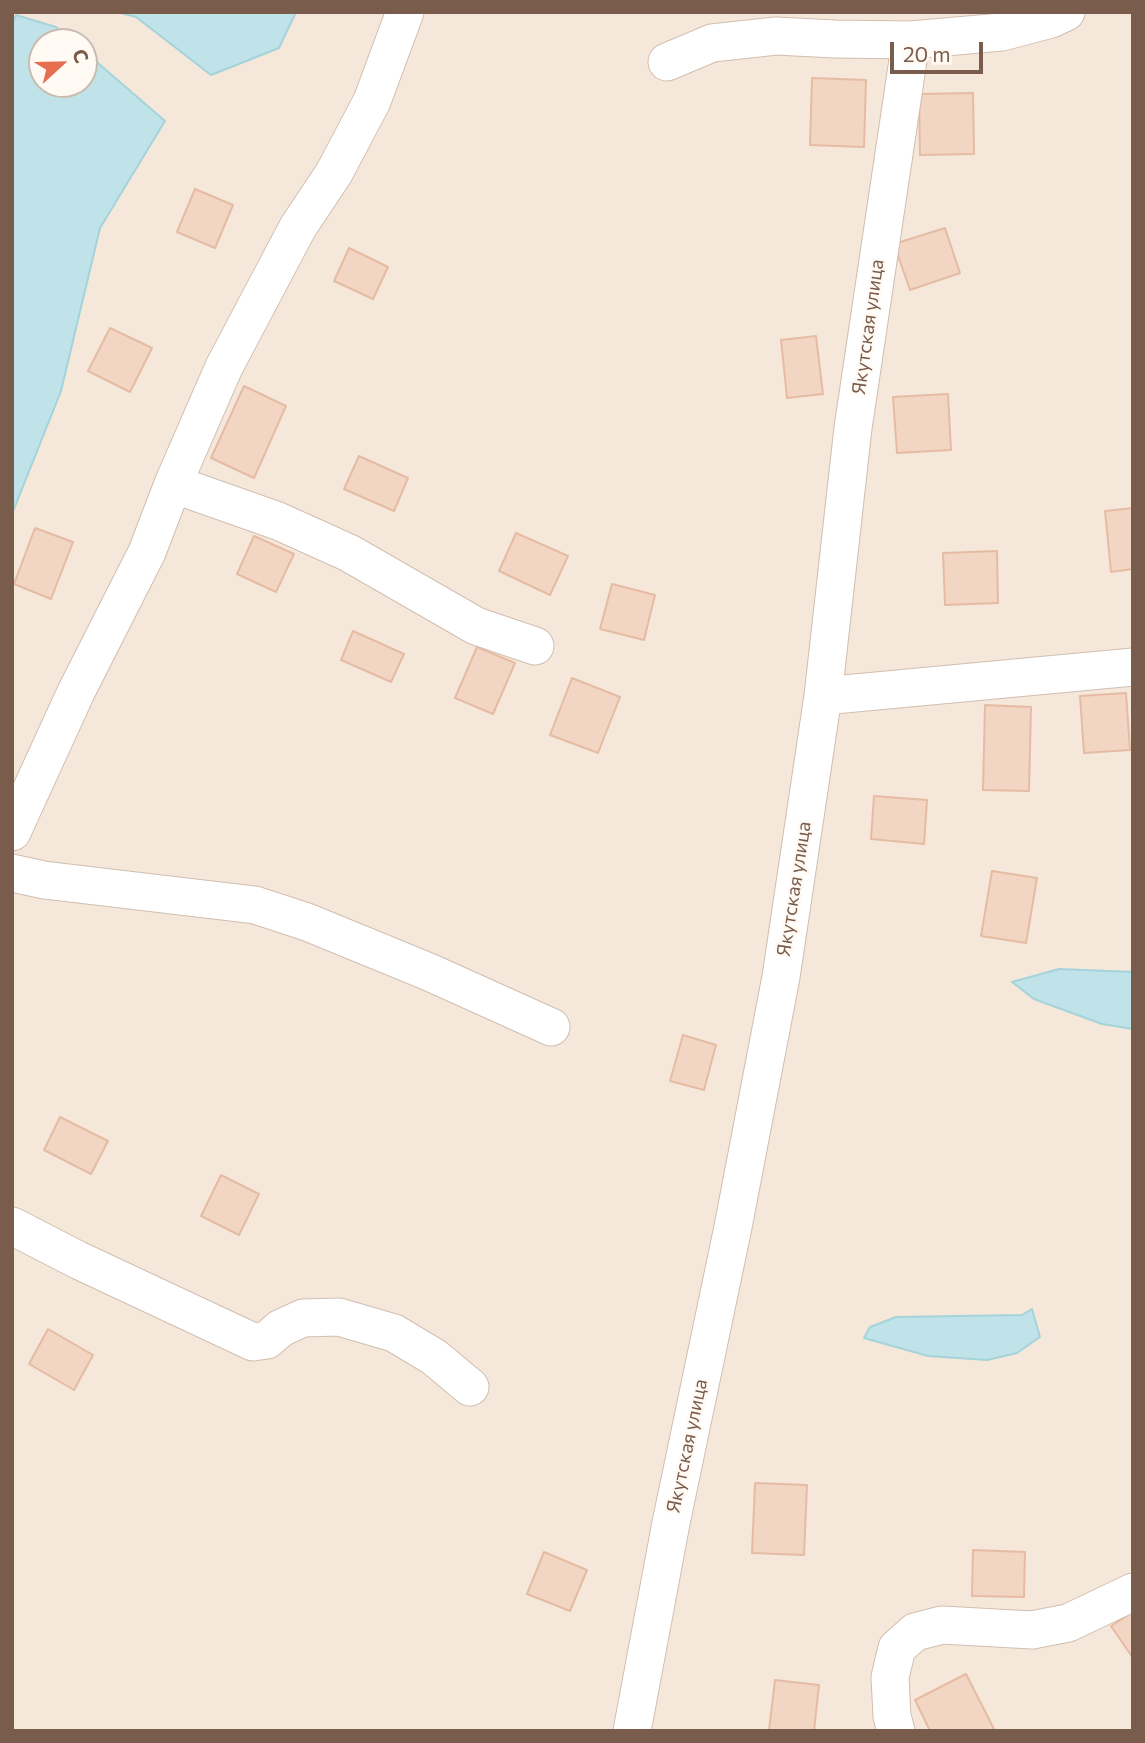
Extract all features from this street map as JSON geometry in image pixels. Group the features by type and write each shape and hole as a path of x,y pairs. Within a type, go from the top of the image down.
{"street":[{"path":"12,832 76,692 147,552 173,484 224,367 298,227 334,173 372,101 405,12"},
{"path":"667,62 712,43 776,36 911,40 1002,32 1051,19 1066,12"},
{"name":"Якутская улица","path":"632,1731 671,1522 733,1227 781,977 823,696 853,428 911,40"},
{"path":"173,484 278,521 349,553 475,626 535,646"},
{"path":"823,696 1133,667"},
{"path":"12,873 44,880 255,905 307,922 429,972 551,1027"},
{"path":"12,1226 253,1342 267,1340 281,1328 303,1318 339,1317 394,1333 434,1357 470,1387"},
{"path":"896,1731 892,1716 890,1677 897,1648 915,1633 942,1625 1032,1630 1068,1623 1133,1592"}],"shaded area":[{"path":"12,12 1133,12 1133,1731 12,1731"}],"water":[{"path":"117,12 296,12 279,48 211,75 136,17"},
{"path":"16,15 57,28 28,28 28,98 98,98 98,63 165,121 100,228 61,391 12,514 12,25"},
{"path":"1059,969 1133,972 1133,1029 1102,1024 1034,999 1012,982"},
{"path":"1032,1309 1040,1337 1017,1353 987,1360 928,1356 864,1338 870,1327 896,1317 1022,1315"}],"building":[{"path":"812,78 866,80 864,147 810,145"},
{"path":"973,93 974,154 920,155 919,94"},
{"path":"195,189 233,205 215,248 177,232"},
{"path":"945,228 960,273 910,290 894,244"},
{"path":"349,248 388,267 373,299 334,281"},
{"path":"110,328 152,348 130,392 88,371"},
{"path":"816,336 823,394 787,398 781,340"},
{"path":"244,386 286,406 254,478 211,458"},
{"path":"948,394 951,450 897,453 893,397"},
{"path":"359,456 408,478 394,511 344,489"},
{"path":"1133,508 1133,569 1111,572 1105,511"},
{"path":"35,528 73,542 51,599 14,584"},
{"path":"516,533 568,556 550,595 499,571"},
{"path":"254,536 294,554 276,592 237,574"},
{"path":"997,551 998,603 945,605 943,553"},
{"path":"612,584 655,595 644,640 600,629"},
{"path":"353,631 404,654 391,682 341,660"},
{"path":"477,647 515,663 493,714 455,698"},
{"path":"572,678 620,697 598,753 550,735"},
{"path":"1126,693 1130,750 1084,753 1080,696"},
{"path":"985,705 1031,707 1029,791 983,790"},
{"path":"874,796 927,800 924,844 871,839"},
{"path":"992,871 1037,878 1026,943 981,936"},
{"path":"683,1035 716,1045 704,1090 670,1081"},
{"path":"60,1117 108,1141 91,1174 44,1150"},
{"path":"221,1175 259,1194 239,1235 201,1216"},
{"path":"48,1329 93,1355 74,1390 29,1364"},
{"path":"755,1483 807,1485 804,1555 752,1553"},
{"path":"973,1550 1025,1552 1024,1597 972,1596"},
{"path":"544,1552 587,1570 570,1611 527,1594"},
{"path":"1133,1612 1133,1658 1111,1626"},
{"path":"966,1674 995,1731 930,1731 915,1700"},
{"path":"775,1680 819,1685 814,1731 769,1730"}]}
